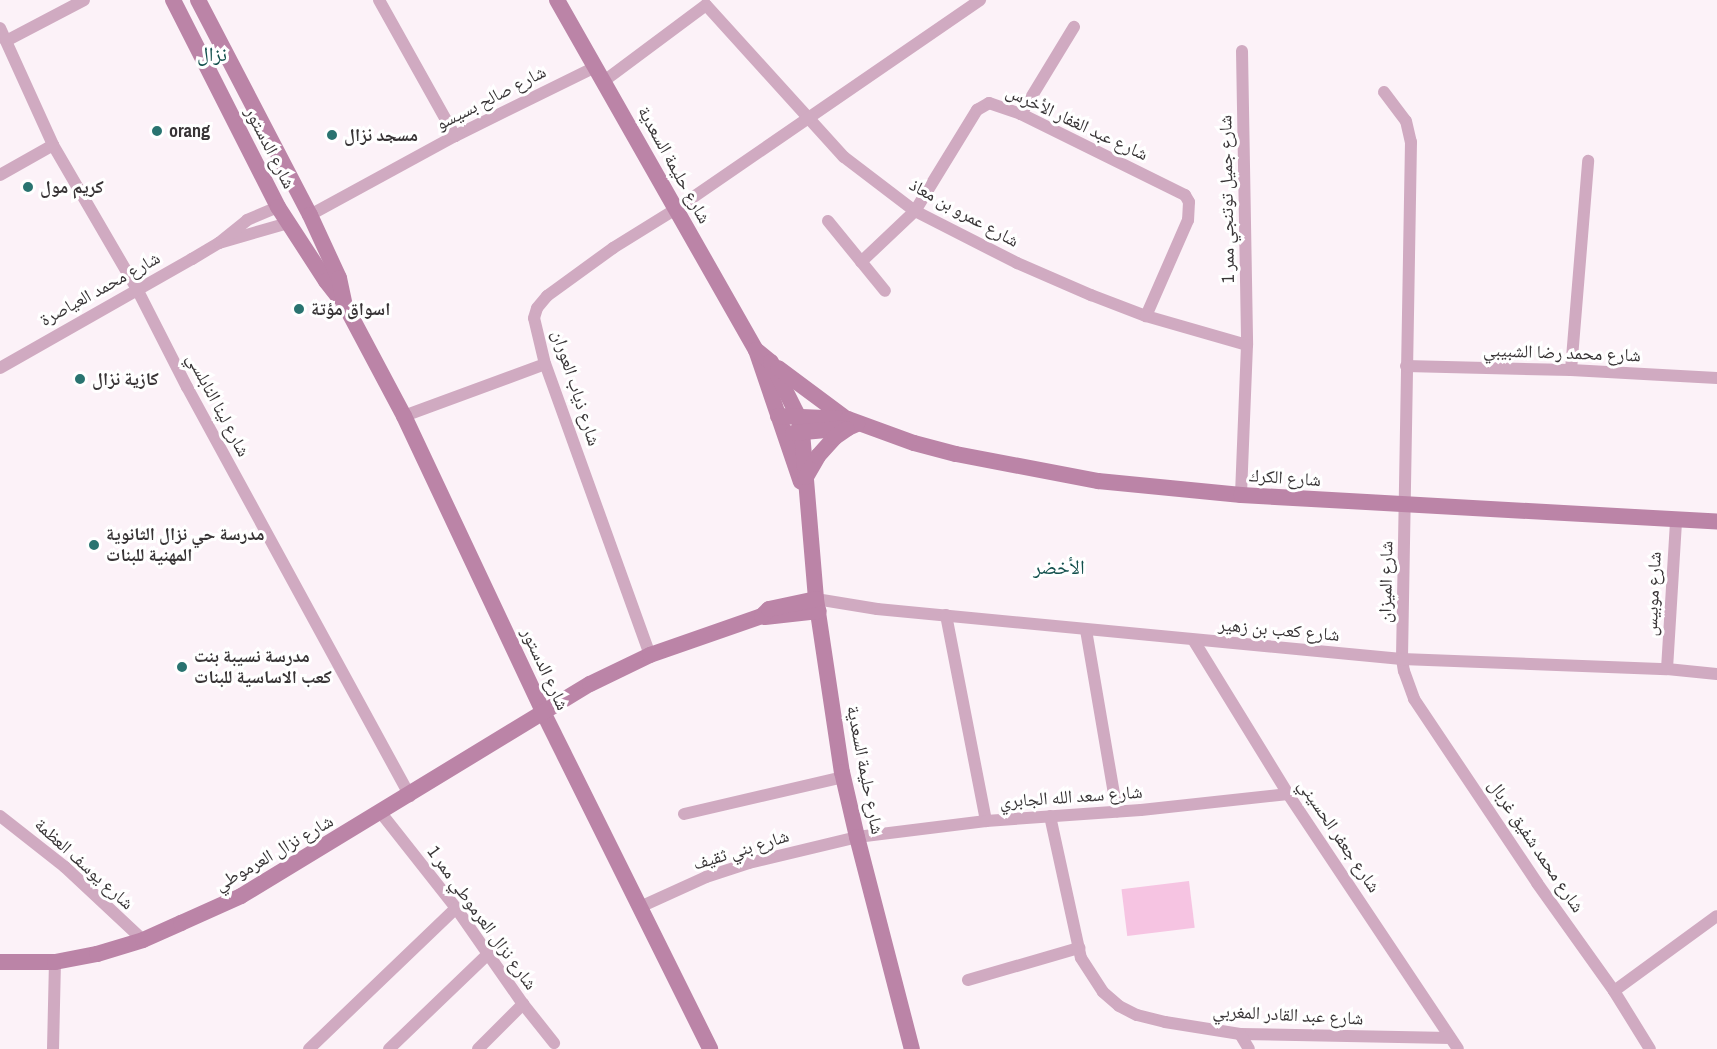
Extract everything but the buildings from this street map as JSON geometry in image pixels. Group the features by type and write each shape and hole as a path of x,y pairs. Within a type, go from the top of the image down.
{"street":[{"path":"6,41 84,0"},
{"name":"شارع الدستور","path":"173,0 278,207 345,305 404,416 543,712 710,1049"},
{"name":"شارع الدستور","path":"198,0 310,215 339,278 345,305"},
{"path":"379,0 455,136"},
{"name":"شارع حليمة السعدية","path":"557,0 756,350 784,434 806,485"},
{"name":"شارع ذياب العوران","path":"650,655 545,364 534,318 542,301 613,248 676,209 980,0"},
{"name":"شارع عمرو بن معاذ","path":"600,74 709,2 807,118 844,157 915,211 1017,263 1146,316 1247,345"},
{"path":"1021,114 1074,27"},
{"name":"شارع لينا النابلسي","path":"0,28 53,145 138,291 187,387 410,796"},
{"name":"شارع جميل توتنجي ممر 1","path":"1242,51 1247,345"},
{"name":"شارع صالح بسيسو","path":"310,215 455,136 600,74"},
{"path":"1384,92 1406,121 1412,142 1406,366 1406,506"},
{"name":"شارع عبد الغفار الأخرس","path":"861,262 915,211 982,105 989,103 1021,114 1185,195 1189,202 1188,220 1146,316"},
{"path":"0,175 53,145"},
{"path":"1570,370 1588,161"},
{"name":"شارع محمد العياصرة","path":"1,365 138,291 219,243 247,220 301,200"},
{"name":"شارع محمد العياصرة","path":"219,243 310,215"},
{"path":"828,221 885,291"},
{"path":"1240,495 1247,345"},
{"name":"شارع حليمة السعدية","path":"756,350 771,362 800,424 818,605 843,777 912,1049"},
{"path":"771,362 851,424 835,437 818,456 806,485"},
{"path":"404,416 545,364"},
{"name":"شارع محمد رضا الشبيبي","path":"1406,366 1570,370 1717,378"},
{"name":"شارع الكرك","path":"778,416 800,424 851,424 914,443 1022,468 1098,481 1240,495 1406,506 1717,522"},
{"name":"شارع الكرك","path":"784,434 800,424"},
{"name":"شارع الميزان","path":"1402,659 1406,506"},
{"name":"شارع موبيس","path":"1667,669 1676,520"},
{"name":"شارع كعب بن زهير","path":"818,605 840,604 1194,641 1402,659 1667,669 1717,674"},
{"name":"شارع نزال العرموطي","path":"0,962 56,962 98,954 143,940 242,896 410,796 590,684 650,655 762,616 777,607 818,605"},
{"path":"946,615 986,821"},
{"path":"1086,630 1117,811"},
{"name":"شارع جعفر الحسيني","path":"1194,641 1288,794 1454,1044"},
{"name":"شارع محمد شفيق غربال","path":"1402,659 1414,699 1537,883 1614,991 1650,1049"},
{"path":"684,814 843,777"},
{"name":"شارع سعد الله الجابري","path":"857,837 986,821 1288,794"},
{"name":"شارع نزال العرموطي ممر 1","path":"381,813 456,908 523,1004 554,1043"},
{"name":"شارع يوسف العظمة","path":"0,816 65,867 143,940"},
{"name":"شارع عبد القادر المغربي","path":"1050,816 1079,948 1092,978 1119,1006 1137,1015 1166,1022 1240,1034 1454,1044"},
{"name":"شارع بني ثقيف","path":"640,907 706,877 749,863 857,837"},
{"path":"309,1049 456,908"},
{"path":"1614,991 1717,916"},
{"path":"968,980 1079,948"},
{"path":"389,1049 488,954"},
{"path":"53,1049 56,962"},
{"path":"478,1049 523,1004"},
{"path":"1240,1034 1250,1049"}],"shaded area":[{"path":"1189,881 1195,928 1127,936 1122,889"}],"place":[{"name":"orang","path":"157,131"},
{"name":"مسجد نزال","path":"332,135"},
{"name":"كريم مول","path":"28,187"},
{"name":"اسواق مؤتة","path":"299,309"},
{"name":"كازية نزال","path":"80,379"},
{"name":"مدرسة حي نزال الثانوية المهنية للبنات","path":"94,545"},
{"name":"مدرسة نسيبة بنت كعب الاساسية للبنات","path":"182,667"}],"district":[{"name":"نزال","path":"212,53"},
{"name":"الأخضر","path":"1059,566"}]}
